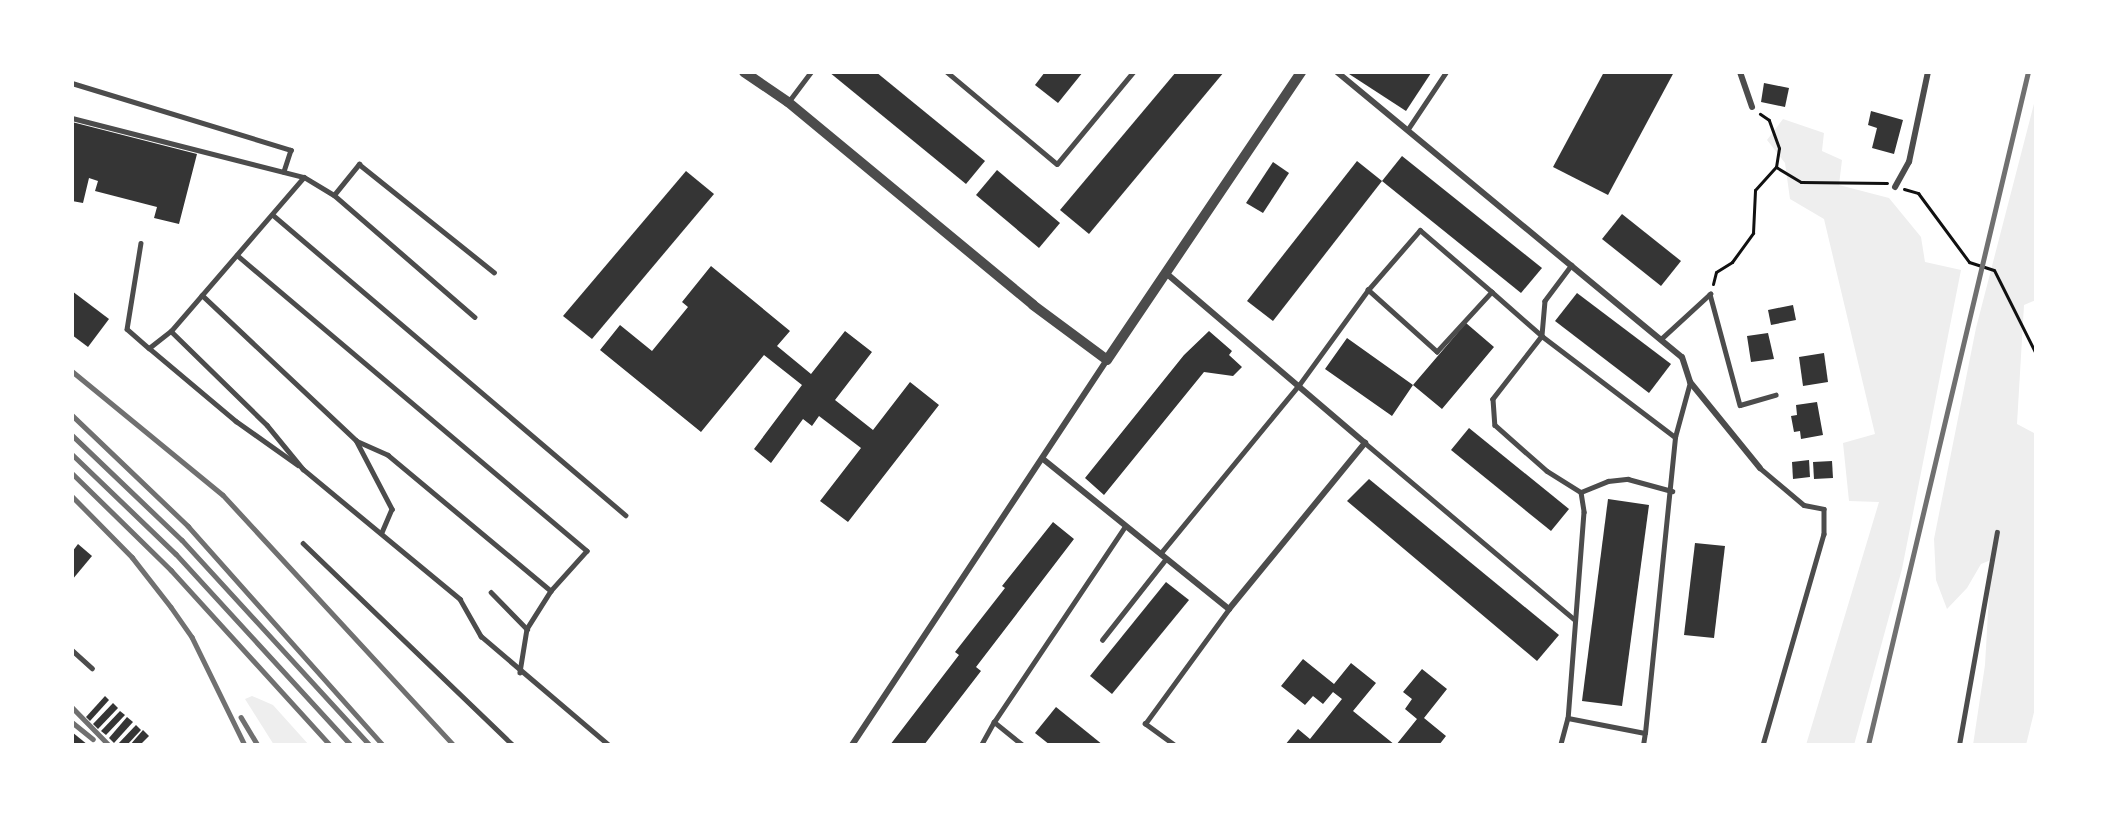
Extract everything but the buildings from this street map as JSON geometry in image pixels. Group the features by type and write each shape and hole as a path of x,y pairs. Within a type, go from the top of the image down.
{"street":[{"path":"744,72 788,102 1033,305 1107,360"},
{"path":"852,745 1301,72"},
{"path":"1338,72 1682,357 1690,382 1760,468"},
{"path":"1740,72 1752,106"},
{"path":"1895,187 1909,162 1928,72"},
{"path":"1043,459 1124,528 1229,609 1365,443 1166,273"}],"lane":[{"path":"788,102 811,72"},
{"path":"947,72 1057,164 1133,72"},
{"path":"1407,129 1446,72"},
{"path":"72,84 291,150 284,172"},
{"path":"72,118 304,177 334,195 475,317"},
{"path":"334,195 359,164 494,272"},
{"path":"149,348 171,332 304,177"},
{"path":"273,215 627,515"},
{"path":"1159,555 1299,385 1368,290 1420,230 1542,336 1676,437"},
{"path":"141,243 127,329 236,421 303,469 460,599 481,636 520,672 609,745"},
{"path":"237,255 587,551 551,591 527,629 520,672"},
{"path":"1561,745 1568,718 1584,512 1581,492 1547,471 1495,425 1493,399 1542,336 1545,301 1572,265"},
{"path":"1368,290 1437,352 1492,292"},
{"path":"1661,339 1710,294 1740,405 1776,395"},
{"path":"202,295 356,440 388,455 551,591"},
{"path":"171,332 267,425 303,469"},
{"path":"1643,745 1676,437 1690,382"},
{"path":"356,440 392,509 382,533"},
{"path":"1365,443 1574,619"},
{"path":"1760,468 1804,505 1824,509 1824,534 1763,745"},
{"path":"1581,492 1608,481 1628,479 1672,491"},
{"path":"981,745 994,722 1124,528"},
{"path":"1959,745 1997,532"},
{"path":"303,543 513,745"},
{"path":"1102,640 1166,560"},
{"path":"491,592 527,629"},
{"path":"1174,745 1145,724 1229,609"},
{"path":"72,650 92,668"},
{"path":"1568,718 1645,733"},
{"path":"994,722 1022,745"}],"path":[{"path":"1710,294 1716,272 1732,262 1753,233 1755,190 1776,167 1779,148 1769,120 1752,106"},
{"path":"1776,167 1801,182 1881,180 1895,187 1918,193 1970,262 1995,270 2036,354"}],"shaded area":[{"path":"2036,96 2036,300 2024,305 2017,424 2036,434 2036,704 2026,745 1973,745 1985,665 1991,560 1981,564 1967,588 1947,609 1936,580 1934,539 1976,328"},
{"path":"1783,119 1824,133 1822,151 1842,160 1839,185 1889,198 1921,237 1925,262 1961,270 1902,569 1854,745 1806,745 1879,502 1849,501 1843,443 1875,434 1824,219 1790,199 1785,163 1767,140"},
{"path":"252,696 273,705 309,745 274,745 245,699"}],"railway":[{"path":"1868,745 2028,72"},
{"path":"72,371 223,495 454,745"},
{"path":"72,415 188,526 383,745"},
{"path":"72,435 182,540 370,745"},
{"path":"72,454 176,554 351,745"},
{"path":"72,473 171,570 330,745"},
{"path":"72,496 132,557 192,637 245,745"},
{"path":"72,707 109,745"},
{"path":"241,717 258,745"},
{"path":"72,722 93,739"}]}
